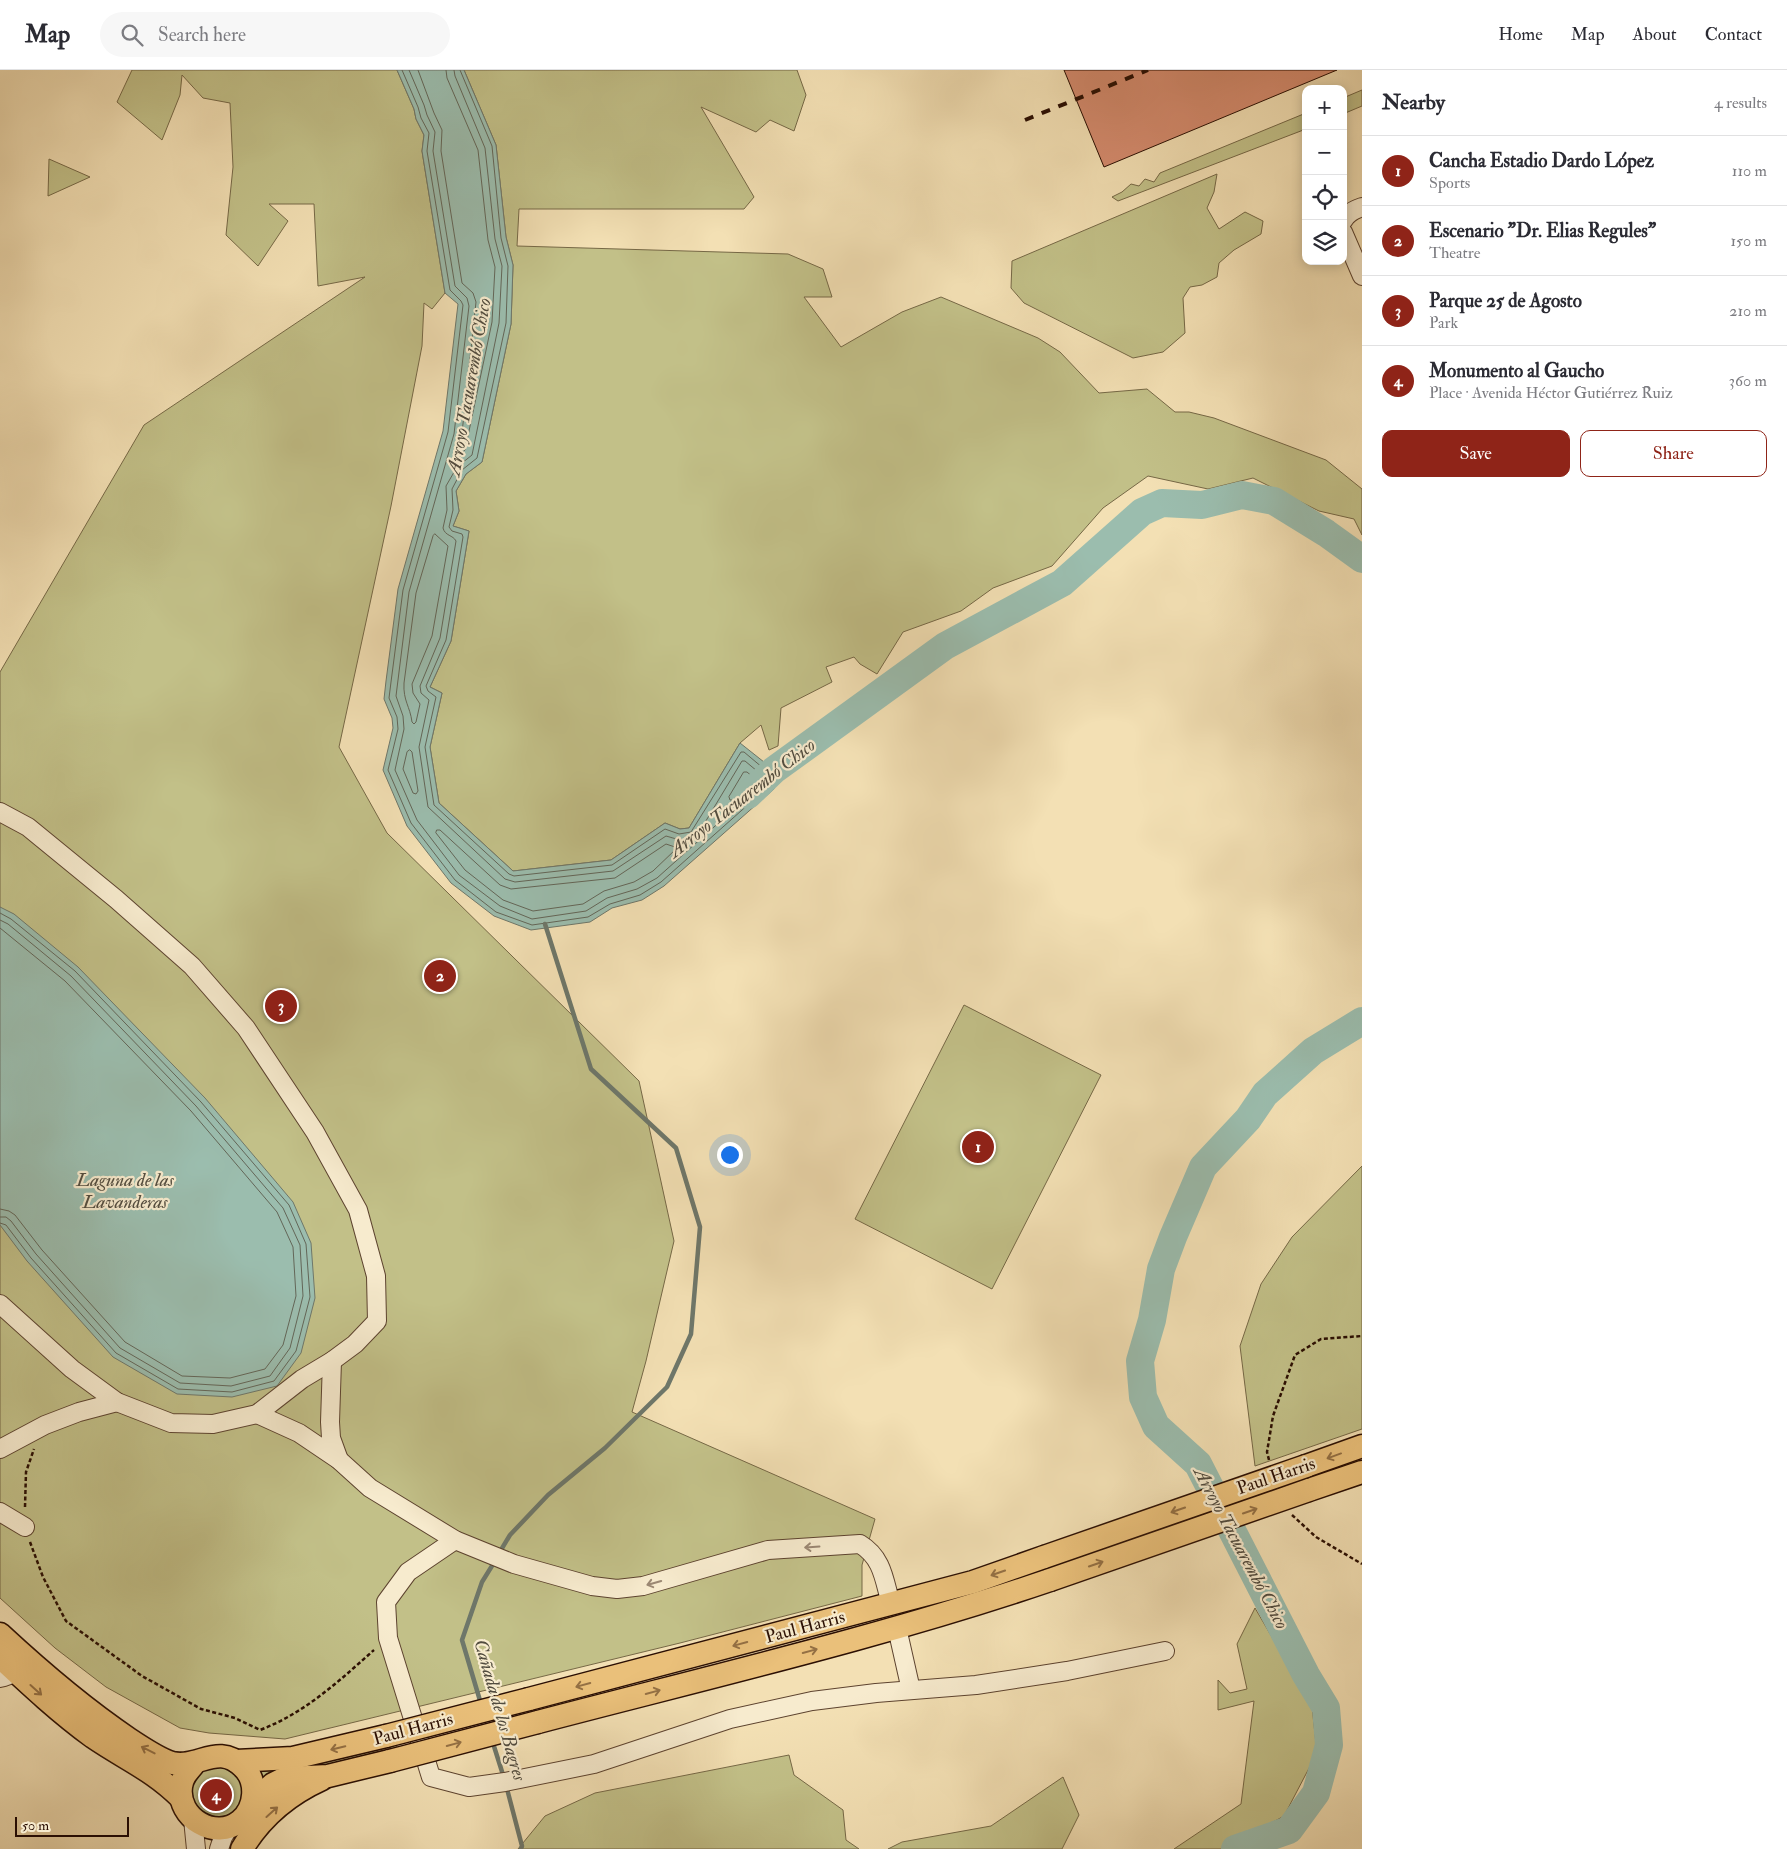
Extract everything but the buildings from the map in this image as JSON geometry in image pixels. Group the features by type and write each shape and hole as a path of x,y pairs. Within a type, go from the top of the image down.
{"main road":[{"name":"Paul Harris","path":"236,1761 293,1758 386,1736 973,1582 1362,1446"},
{"name":"Paul Harris","path":"252,1802 273,1784 288,1778 328,1776 390,1761 897,1628 981,1604 1362,1472"},
{"path":"892,1604 897,1628"},
{"path":"0,1634 11,1667 78,1727 155,1774 181,1798 193,1819 204,1826 217,1828 230,1826 240,1820 248,1812 254,1790 251,1778 245,1768 225,1756 214,1756 203,1758 185,1774 181,1786 181,1798"},
{"path":"11,1667 90,1712 141,1747 172,1763 194,1764"},
{"path":"242,1849 263,1820 289,1796 328,1776"}],"street":[{"path":"1344,220 1352,211 1362,207"},
{"path":"1347,241 1362,276"},
{"path":"0,812 28,827 116,899 192,966 246,1028 316,1132 358,1210 376,1276 377,1322 355,1344 302,1380 257,1414 213,1424 171,1423 117,1402 72,1369 0,1304"},
{"path":"332,1361 331,1438 339,1460"},
{"path":"0,1449 44,1425 79,1412 117,1402"},
{"path":"257,1414 299,1433 339,1460 370,1488 455,1540 514,1564 592,1586 618,1589 643,1586 768,1550 860,1544 876,1556 892,1604"},
{"path":"0,1512 25,1527"},
{"path":"455,1540 408,1572 386,1602 388,1638 431,1777 469,1787 594,1764 739,1716 812,1701 976,1685 1067,1671 1164,1651"},
{"path":"897,1628 912,1690"},
{"path":"193,1819 196,1849"},
{"path":"219,1849 223,1837 230,1826"}],"path":[{"path":"1269,1461 1267,1452 1273,1416 1295,1355 1321,1339 1362,1336"},
{"path":"44,1425 26,1472 25,1527 42,1577 66,1621 142,1676 201,1709 234,1718 260,1730 276,1724 324,1694 388,1638"},
{"path":"1292,1514 1316,1537 1362,1564"}],"shaded area":[{"path":"132,70 397,70 424,135 422,151 445,293 432,309 424,303 422,346 391,506 339,747 387,833 639,1081 674,1241 632,1412 875,1519 862,1565 862,1596 680,1643 285,1739 209,1733 180,1728 106,1687 55,1648 0,1598 0,672 144,425 365,277 318,286 314,204 269,204 288,221 258,266 226,235 233,167 230,103 203,98 182,75 180,95 162,140 117,102"},
{"path":"464,70 797,70 806,95 794,131 770,120 756,132 701,107 754,197 744,209 519,209 517,246 788,254 823,269 832,297 804,297 841,347 902,312 941,297 1038,338 1060,352 1099,393 1147,389 1175,412 1189,412 1214,418 1326,460 1362,489 1362,535 1354,519 1319,511 1253,478 1208,489 1148,476 1103,508 1052,566 993,588 961,611 903,632 877,674 860,664 854,657 826,667 832,682 781,708 778,746 769,750 761,725 740,743 689,828 680,829 665,823 611,860 513,871 439,803 430,747 442,693 430,687 451,641 469,531 453,526 459,511 456,491 466,474 482,462 511,324 513,265 506,237 496,145"},
{"path":"1362,90 1362,106 1347,112 1347,96"},
{"path":"1302,115 1302,131 1118,201 1112,197 1122,192 1131,184 1139,186 1145,179 1154,182 1160,173"},
{"path":"49,159 90,177 48,196"},
{"path":"1217,174 1214,192 1207,208 1219,229 1245,212 1263,221 1261,234 1234,250 1219,263 1217,277 1202,285 1190,287 1183,298 1185,333 1163,352 1133,358 1024,303 1011,288 1012,261"},
{"path":"964,1005 1101,1075 992,1289 855,1219"},
{"path":"1362,1166 1362,1429 1255,1466 1240,1346 1261,1284 1292,1237"},
{"path":"1255,1608 1312,1706 1317,1753 1284,1816 1224,1849 1174,1849 1241,1804 1254,1701 1218,1710 1218,1680 1230,1693 1247,1689 1237,1644"},
{"path":"388,1745 388,1748 396,1745 397,1747 259,1782 251,1767"},
{"path":"789,1755 794,1775 843,1810 846,1840 859,1849 518,1849 545,1816 595,1793"},
{"path":"213,1766 223,1766 237,1773 244,1787 244,1797 237,1811 223,1818 213,1818 203,1814 196,1807 192,1797 192,1787 196,1777 203,1770"},
{"path":"1063,1777 1079,1815 1062,1849 888,1849 902,1842 991,1826"}],"water":[{"path":"397,70 464,70 496,145 506,237 513,265 511,324 482,462 466,474 456,491 459,511 453,526 469,531 451,641 430,687 442,693 430,747 439,803 513,871 611,860 665,823 680,829 689,828 740,743 774,770 774,789 664,886 642,900 612,908 590,922 531,930 494,916 451,883 407,826 383,770 393,728 392,718 384,699 398,589 443,431 458,304 445,293 422,151 424,135"},
{"name":"Laguna de las Lavanderas","path":"0,907 14,914 78,967 205,1098 293,1202 311,1243 315,1298 301,1353 277,1386 232,1397 177,1394 113,1357 27,1261 0,1225"}],"waterway":[{"name":"Arroyo Tacuarembó Chico","path":"748,795 774,770 945,646 1062,583 1142,512 1162,503 1202,505 1242,495 1274,501 1326,533 1362,559"},
{"path":"498,1555 510,1535 548,1495 605,1448 667,1387 691,1334 700,1227 676,1148 591,1069 545,924"},
{"name":"Arroyo Tacuarembó Chico","path":"1235,1849 1289,1830 1316,1793 1329,1745 1326,1708 1306,1675 1198,1464 1156,1426 1143,1397 1140,1361 1152,1320 1161,1269 1203,1167 1248,1119 1265,1094 1313,1051 1362,1021"},
{"name":"Cañada de los Bagres","path":"481,1704 462,1640 482,1582 495,1561"},
{"name":"Cañada de los Bagres","path":"492,1740 504,1778"},
{"name":"Cañada de los Bagres","path":"506,1785 522,1846 521,1849"}],"railway":[{"path":"1025,120 1148,70"}],"place":[{"name":"Escenario \"Dr. Elias Regules\"","path":"440,976"},
{"name":"Parque 25 de Agosto","path":"281,1006"},
{"name":"Cancha Estadio Dardo López","path":"978,1147"},
{"name":"Monumento al Gaucho","path":"216,1795"}]}
